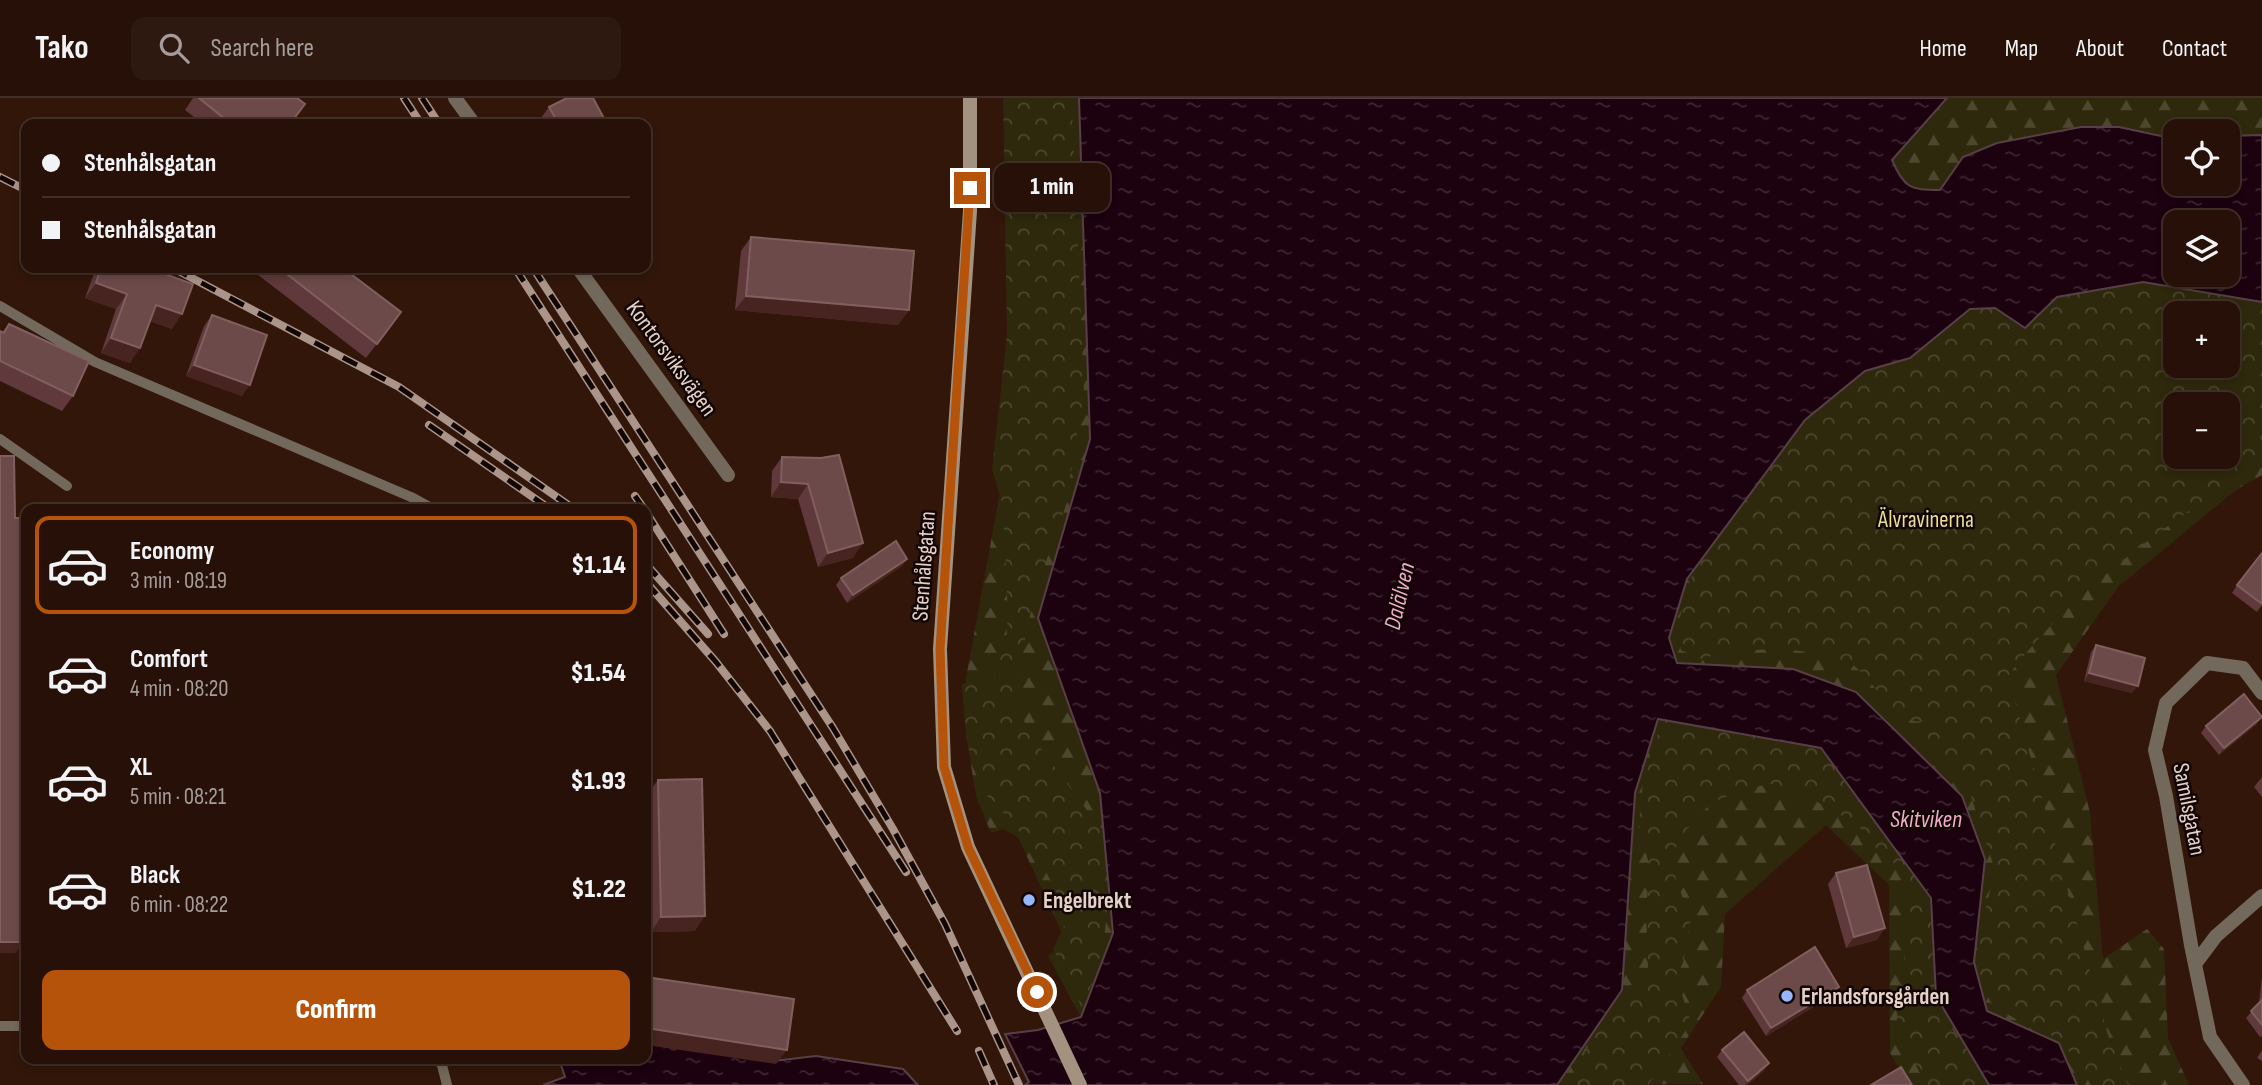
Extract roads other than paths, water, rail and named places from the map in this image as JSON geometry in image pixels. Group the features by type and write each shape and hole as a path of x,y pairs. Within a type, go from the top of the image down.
{"street":[{"path":"455,98 470,119"},
{"name":"Stenhålsgatan","path":"970,98 970,211 940,649 944,767 968,847 1080,1085"},
{"name":"Kontorsviksvägen","path":"582,273 728,475"},
{"name":"Samilsgatan","path":"2243,1085 2210,1037 2166,796 2155,750 2166,703 2207,663 2243,668 2262,693"},
{"path":"2195,964 2216,936 2262,896"}],"lane":[{"path":"0,306 96,362 424,504"},
{"path":"0,439 66,486"},
{"path":"0,1026 21,1026"},
{"path":"441,1064 447,1085"}],"water":[{"path":"1079,98 1947,98 1892,160 1909,186 1930,190 1940,190 1963,157 1997,143 2081,127 2119,127 2163,136 2163,196 2240,196 2240,136 2262,135 2262,302 2173,287 2240,287 2240,210 2163,210 2163,285 2143,282 2057,297 2025,328 1995,308 1970,309 1910,358 1865,371 1805,420 1687,579 1669,638 1677,663 1793,669 1856,692 1962,796 1985,859 1974,962 1987,1011 2059,1043 2077,1085 1989,1085 1936,996 1931,898 1821,748 1658,719 1635,793 1622,990 1557,1085 1025,1085 1029,1082 1005,1034 1038,1030 1081,1017 1113,933 1100,793 1038,618 1090,439"},
{"path":"651,1043 773,1061 816,1056 903,1069 918,1085 543,1085 565,1077 561,1064 651,1064"}],"railway":[{"path":"404,98 418,119"},
{"path":"422,98 436,119"},
{"path":"0,177 21,188"},
{"path":"182,273 399,387 567,504"},
{"path":"518,273 906,872"},
{"path":"536,273 833,728 945,924 1019,1085"},
{"path":"429,425 543,504"},
{"path":"635,496 641,504"},
{"path":"651,520 724,634"},
{"path":"651,570 708,634"},
{"path":"651,588 716,662 770,731 957,1031"},
{"path":"979,1051 994,1085"}],"place":[{"name":"Engelbrekt","path":"1029,900"},
{"name":"Erlandsforsgården","path":"1787,996"}],"park label":[{"name":"Älvravinerna","path":"1926,519"}],"water label":[{"name":"Dalälven","path":"1399,596"},
{"name":"Skitviken","path":"1926,819"}]}
